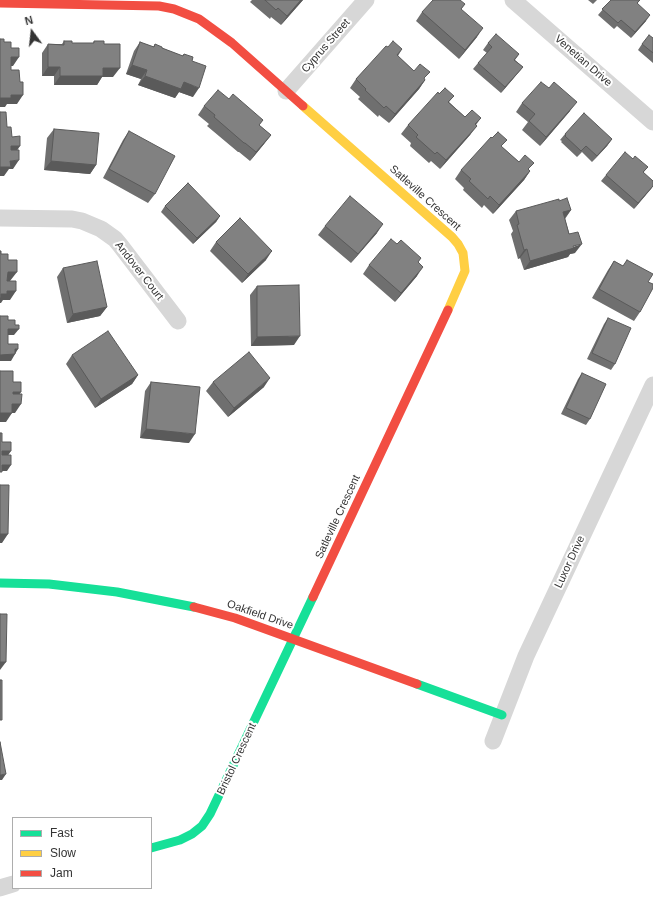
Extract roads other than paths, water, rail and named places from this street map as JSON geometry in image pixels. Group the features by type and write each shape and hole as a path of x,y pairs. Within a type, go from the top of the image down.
{"street":[{"name":"Cyprus Street","path":"286,91 366,0"},
{"name":"Venetian Drive","path":"513,0 653,122"},
{"name":"Satleville Crescent","path":"0,3 159,6 174,9 199,19 232,43 452,237 463,253 466,262 462,280 293,639"},
{"name":"Andover Court","path":"0,218 72,219 82,221 101,229 115,239 178,321"},
{"name":"Luxor Drive","path":"492,741 526,656 653,385"},
{"name":"Oakfield Drive","path":"0,583 49,584 110,591 147,596 206,610 235,618 502,715"},
{"name":"Bristol Crescent","path":"152,848 180,840 202,826 210,814 293,639"},
{"path":"0,888 12,884"}]}
